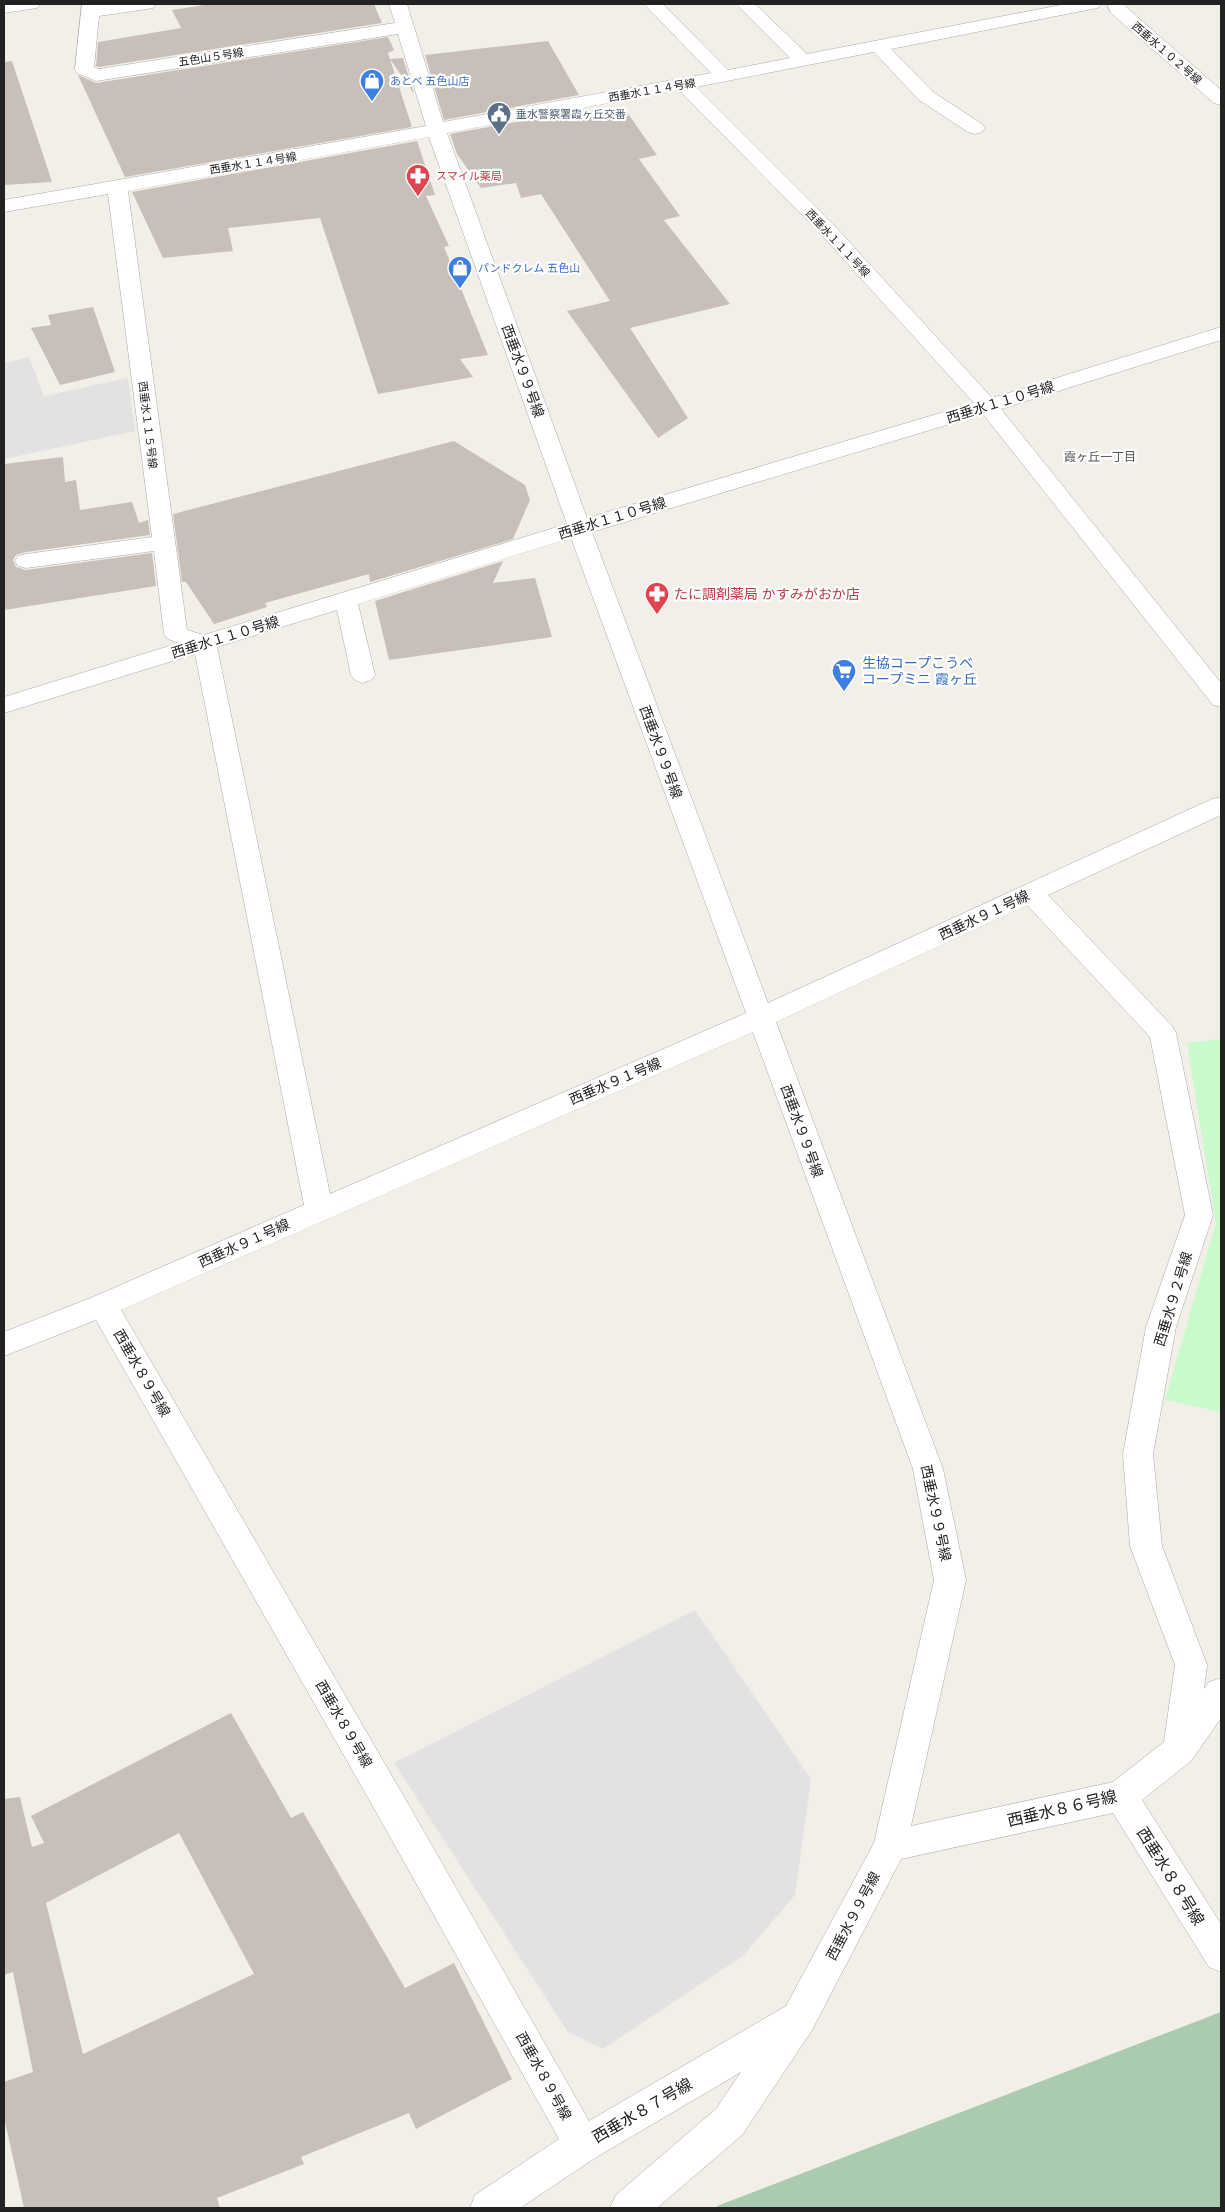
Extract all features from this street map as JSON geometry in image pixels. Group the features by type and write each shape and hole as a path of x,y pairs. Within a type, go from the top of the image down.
{"street":[{"path":"4,8 31,4"},
{"path":"91,8 147,4"},
{"path":"653,4 724,76"},
{"path":"745,4 802,60"},
{"name":"西垂水１１４号線","path":"4,206 117,185 405,138 436,129 683,84 1092,4"},
{"name":"西垂水１０２号線","path":"1116,4 1117,10 1221,99"},
{"name":"五色山５号線","path":"91,8 84,69 96,75 401,16"},
{"name":"西垂水９９号線","path":"401,16 436,129 579,528 928,1469 950,1580 890,1846 800,2018 730,2122 629,2208"},
{"path":"877,45 926,96 975,128"},
{"name":"西垂水１１１号線","path":"683,84 825,227 988,406 1221,699"},
{"name":"西垂水１１５号線","path":"117,185 176,634 205,644"},
{"name":"西垂水１１０号線","path":"4,705 579,528 988,406 1221,333"},
{"path":"26,561 164,543"},
{"path":"346,600 362,675"},
{"path":"205,644 319,1209"},
{"name":"西垂水９１号線","path":"4,1344 103,1305 319,1209 760,1018 1221,805"},
{"name":"西垂水９２号線","path":"1031,893 1163,1033 1199,1215 1161,1327 1138,1454 1146,1546 1191,1665 1179,1750"},
{"name":"西垂水８９号線","path":"103,1305 391,1806 582,2144"},
{"name":"西垂水８６号線","path":"890,1846 1121,1796 1179,1750 1221,1692"},
{"name":"西垂水８８号線","path":"1121,1796 1221,1955"},
{"name":"西垂水８７号線","path":"488,2208 582,2144 800,2018"}],"green space":[{"path":"1221,1039 1221,1412 1165,1400 1216,1223 1187,1043"},
{"path":"1221,2012 1221,2208 718,2208 717,2206"}],"shaded area":[{"path":"29,357 44,396 128,378 135,431 4,459 4,363"},
{"path":"695,1610 811,1779 795,1895 743,1956 603,2049 568,2032 394,1763"}],"building":[{"path":"211,4 374,4 382,23 96,66 98,42 181,28 172,10"},
{"path":"388,37 394,50 388,53 412,127 125,177 78,75 96,83"},
{"path":"548,41 579,95 444,120 425,55"},
{"path":"403,58 414,94 390,59"},
{"path":"12,61 52,182 4,185 4,62"},
{"path":"624,108 657,155 639,159 680,216 664,220 730,304 630,328 688,418 658,438 567,311 610,301 541,194 521,198 516,183 481,188 457,154 450,134 587,109 590,114"},
{"path":"417,141 435,195 426,196 449,246 444,247 488,355 460,359 473,377 378,394 320,218 228,228 233,251 163,258 132,192"},
{"path":"93,307 115,372 60,385 31,328 51,325 48,315"},
{"path":"454,441 525,485 530,500 513,539 370,582 369,574 265,603 267,607 214,624 186,582 182,582 173,514"},
{"path":"63,457 65,482 76,480 80,510 132,502 139,523 148,520 150,535 26,552 16,555 13,560 16,567 26,570 152,553 156,586 4,610 4,464"},
{"path":"503,561 493,583 535,578 552,637 389,660 375,601"},
{"path":"231,1713 291,1818 303,1812 405,1988 454,1963 512,2079 416,2129 409,2113 301,2157 304,2164 217,2198 220,2208 24,2208 4,2117 4,2082 33,2072 13,1972 4,1975 4,1799 20,1797 32,1847 44,1843 31,1816","holes":["179,1833 254,1974 83,2054 46,1903"]}],"place":[{"name":"あとべ 五色山店","path":"372,102"},
{"name":"垂水警察署霞ヶ丘交番","path":"499,135"},
{"name":"スマイル薬局","path":"418,197"},
{"name":"パンドクレム 五色山","path":"460,289"},
{"name":"たに調剤薬局 かすみがおか店","path":"657,615"},
{"name":"生協コープこうべ コープミニ 霞ヶ丘","path":"844,692"}],"district":[{"name":"霞ヶ丘一丁目","path":"1100,456"}]}
